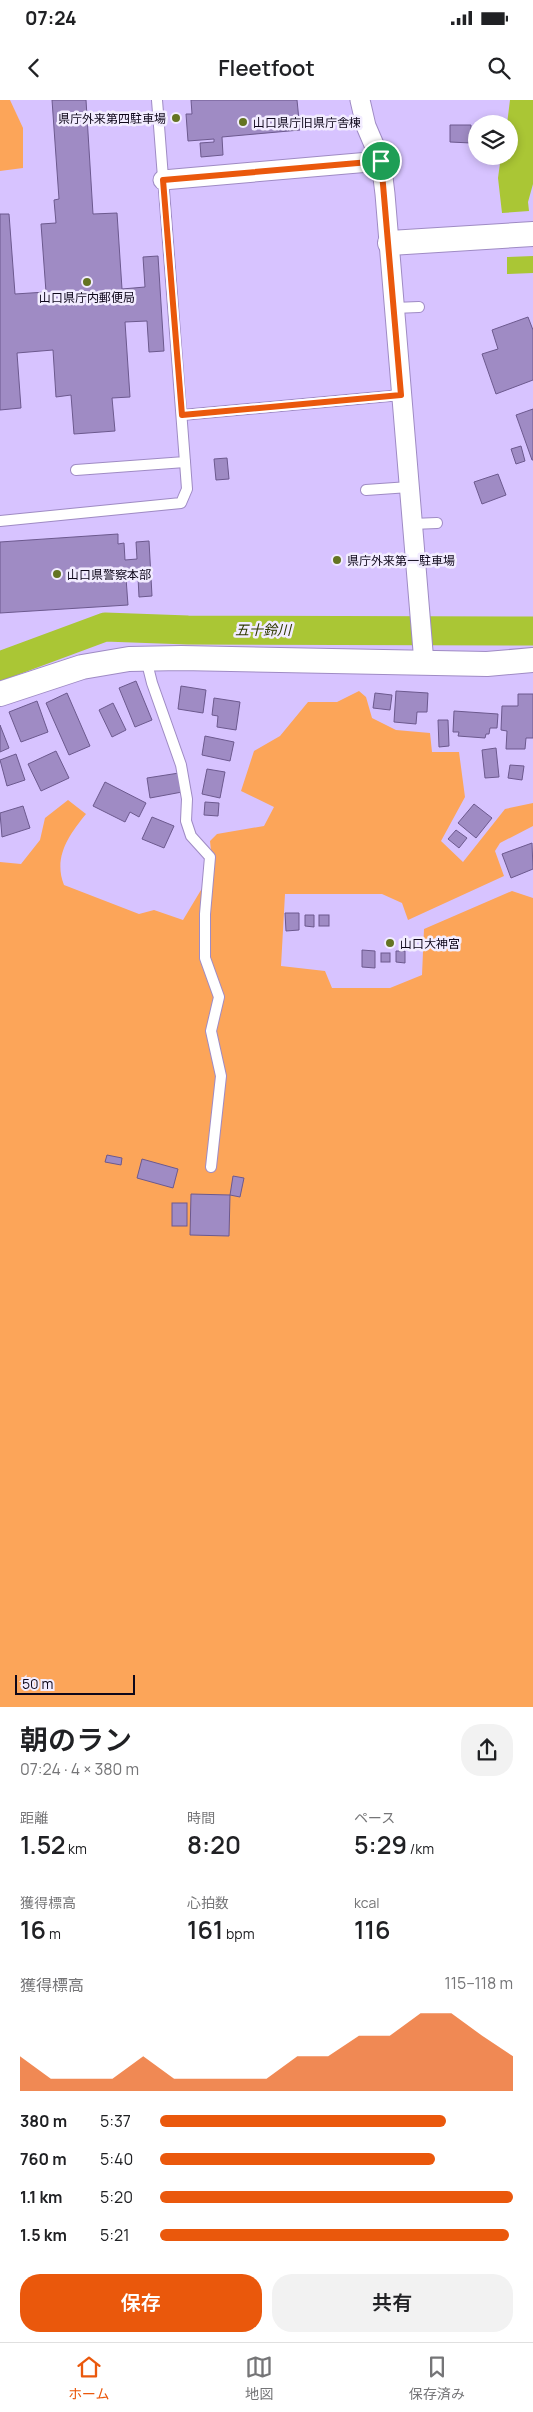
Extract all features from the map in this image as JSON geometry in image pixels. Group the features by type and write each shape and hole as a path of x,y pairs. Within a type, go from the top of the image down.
{"street":[{"path":"360,100 366,126 381,161 390,243 424,663"},
{"path":"163,180 381,161"},
{"path":"390,243 533,234"},
{"path":"0,694 82,667 146,659 181,658 487,664 533,660"}],"lane":[{"path":"0,521 182,504 187,489 156,100"},
{"path":"394,308 419,307"},
{"path":"182,415 401,395"},
{"path":"76,470 185,462"},
{"path":"366,490 410,488"},
{"path":"412,524 437,523"},
{"path":"146,659 152,683 181,765 188,799 186,822 191,836 210,857 205,914 205,958 219,997 211,1031 221,1076 211,1167"}],"shaded area":[{"path":"0,100 10,100 23,128 23,168 0,171"},
{"path":"510,100 533,100 533,184 528,202 529,211 502,213 498,178 500,165 518,165 518,115 508,115"},
{"path":"533,256 533,273 507,274 507,257"},
{"path":"359,691 366,697 372,718 396,730 430,733 432,752 459,752 465,797 441,841 463,862 505,809 533,803 533,826 500,843 495,851 504,876 408,920 402,903 382,894 285,894 281,966 325,971 332,988 390,988 422,975 424,929 512,891 533,898 533,1707 0,1707 0,862 21,864 40,840 45,818 68,800 86,814 64,847 60,865 64,885 139,914 154,910 183,920 213,870 210,841 217,834 264,826 274,807 241,791 254,751 280,736 308,702 337,702"}],"building":[{"path":"52,100 86,100 93,214 117,213 122,289 145,287 143,257 158,256 164,351 149,352 147,321 125,322 130,397 112,398 115,431 74,434 71,395 56,397 53,350 17,353 21,408 0,410 0,214 9,214 15,294 46,292 41,224 56,223 54,200 59,199"},
{"name":"山口県庁旧県庁舎棟","path":"191,100 297,100 300,130 222,137 223,155 201,157 200,143 214,142 214,139 188,141 186,114 192,114"},
{"path":"450,125 468,125 468,143 450,142"},
{"path":"528,317 533,330 533,380 496,394 482,354 498,349 492,330"},
{"path":"533,409 533,460 532,460 516,415"},
{"path":"521,446 525,461 516,464 511,449"},
{"path":"227,458 229,479 216,480 214,459"},
{"path":"498,474 506,495 482,504 474,482"},
{"path":"118,534 118,544 124,543 125,560 137,559 136,542 149,541 152,596 139,597 138,577 126,578 128,605 0,613 0,542"},
{"path":"136,681 152,720 135,727 119,688"},
{"path":"181,686 206,690 203,713 178,709"},
{"path":"396,691 428,693 427,712 417,712 416,724 394,722"},
{"path":"67,693 90,746 69,755 46,703"},
{"path":"375,693 392,695 390,710 373,708"},
{"path":"518,694 533,694 533,738 526,738 525,749 506,749 507,731 501,730 502,706 518,706"},
{"path":"214,698 240,702 236,730 217,727 218,716 212,715"},
{"path":"37,701 48,732 21,742 9,712"},
{"path":"113,703 126,730 112,737 99,710"},
{"path":"454,711 498,714 497,728 490,728 489,734 486,734 485,738 458,736 459,732 453,732"},
{"path":"438,720 448,720 449,746 439,747"},
{"path":"0,725 9,748 0,752"},
{"path":"205,736 234,742 230,761 202,755"},
{"path":"496,748 499,777 485,778 482,750"},
{"path":"56,751 69,778 41,791 28,764"},
{"path":"16,754 25,780 7,786 0,760"},
{"path":"510,765 524,766 522,780 508,778"},
{"path":"207,769 225,772 220,798 202,794"},
{"path":"179,773 182,792 150,798 147,778"},
{"path":"105,782 146,803 139,817 130,812 125,822 93,806"},
{"path":"205,802 219,803 218,816 204,815"},
{"path":"474,804 492,818 476,838 458,823"},
{"path":"23,806 30,828 2,837 0,813"},
{"path":"152,817 174,826 164,848 142,839"},
{"path":"456,830 467,838 459,848 448,839"},
{"path":"532,843 533,869 511,878 502,854"},
{"path":"285,913 299,913 299,930 286,931"},
{"path":"305,915 314,915 314,927 305,926"},
{"path":"319,915 329,915 329,926 319,926"},
{"path":"362,950 375,951 375,968 362,967"},
{"path":"396,951 405,951 405,963 396,962"},
{"path":"381,953 390,953 390,962 381,962"},
{"path":"107,1155 122,1158 121,1165 105,1162"},
{"path":"142,1159 178,1169 173,1188 137,1178"},
{"path":"233,1176 244,1178 240,1197 230,1195"},
{"path":"191,1194 230,1195 229,1236 190,1235"},
{"path":"172,1203 187,1203 187,1226 172,1226"}],"waterway":[{"name":"五十鈴川","path":"0,666 105,627 188,630 533,631"}],"place":[{"name":"県庁外来第四駐車場","path":"176,118"},
{"name":"山口県庁旧県庁舎棟","path":"243,122"},
{"name":"山口県庁内郵便局","path":"87,282"},
{"name":"県庁外来第一駐車場","path":"337,560"},
{"name":"山口県警察本部","path":"57,574"},
{"name":"山口大神宮","path":"390,943"}],"route":[{"path":"381,161 390,243 401,395 182,415 163,180 381,161"}]}
